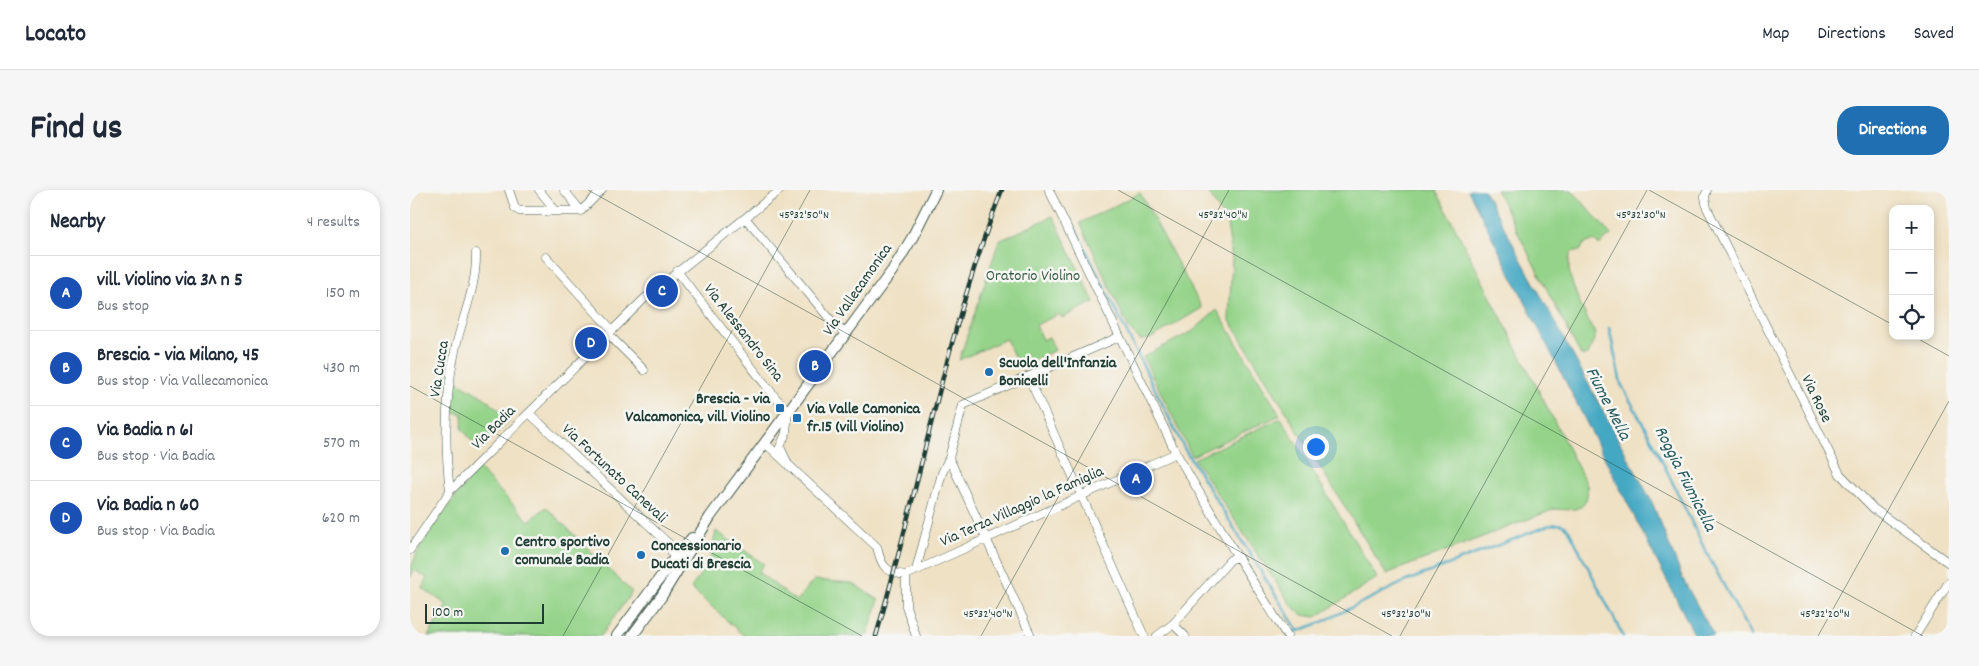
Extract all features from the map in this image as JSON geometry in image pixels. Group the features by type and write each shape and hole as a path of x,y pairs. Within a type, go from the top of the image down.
{"main road":[{"name":"Via Vallecamonica","path":"617,636 674,559 706,522 892,271 912,238 936,190"},
{"name":"Via Vallecamonica","path":"632,636 661,597 706,522"}],"street":[{"path":"509,190 515,208 520,211 581,211 602,190"},
{"path":"539,190 556,211"},
{"path":"564,190 581,211"},
{"name":"Via Badia","path":"410,550 450,491 610,332 677,271 746,219 780,190"},
{"path":"1049,190 1176,452 1287,636"},
{"name":"Via Rose","path":"1707,190 1705,198 1707,208 1840,474 1874,510 1949,563"},
{"path":"746,219 835,325 846,334"},
{"name":"Via Cucca","path":"450,491 446,421 452,365 473,283 476,253"},
{"path":"546,257 644,370"},
{"name":"Via Alessandro Sina","path":"677,271 774,397 788,411"},
{"path":"916,570 942,472 949,458 963,405 1029,378 1119,337"},
{"path":"1029,378 1144,636"},
{"path":"788,411 786,433 780,447 790,466"},
{"name":"Via Fortunato Canevali","path":"529,412 669,544 674,559"},
{"path":"765,443 876,547 881,563 891,571 906,575 906,606 916,636"},
{"name":"Via Terza Villaggio la Famiglia","path":"906,575 1176,452"},
{"path":"949,458 1031,636"},
{"path":"1157,636 1173,624 1230,560 1237,556"},
{"path":"1915,636 1949,582"},
{"path":"1173,624 1185,636"}],"green space":[{"path":"1207,190 1436,190 1587,485 1584,504 1575,509 1555,509 1386,574 1229,319 1232,259 1227,224"},
{"path":"1496,190 1572,190 1611,235 1599,245 1595,240 1584,244 1580,251 1573,251 1569,258 1574,289 1596,334 1588,355 1583,356 1580,354"},
{"path":"1140,193 1202,308 1150,339 1140,340 1129,329 1080,223"},
{"name":"Oratorio Violino","path":"1053,216 1094,302 1062,318 1059,314 1036,325 1042,340 1049,337 1055,350 1019,367 1006,339 959,360 999,241"},
{"path":"1217,310 1280,415 1192,456 1143,357 1193,331"},
{"path":"453,379 485,398 510,420 479,451 462,428 463,414 450,412"},
{"path":"1281,418 1377,578 1316,617 1302,615 1291,605 1194,459"},
{"name":"Centro sportivo comunale Badia","path":"478,468 529,521 546,507 632,592 601,636 428,636 447,605 422,588 427,578 415,570 410,577 412,565 437,521"},
{"path":"716,531 764,564 758,572 796,601 814,580 852,583 879,600 867,636 744,636 691,588 710,560"}],"water":[{"path":"1468,190 1484,190 1652,502 1683,579 1714,636 1695,636"}],"waterway":[{"path":"1071,227 1076,230 1184,448 1298,631 1322,622 1404,582 1547,526 1559,524 1569,530 1623,636"},
{"name":"Roggia Fiumicella","path":"1609,328 1621,384 1652,440 1705,550 1751,636"},
{"path":"1295,632 1297,636"}],"railway":[{"path":"876,636 964,300 1002,190"}],"place":[{"name":"Via Badia n 61","path":"662,291"},
{"name":"Via Badia n 60","path":"591,343"},
{"name":"Brescia - via Milano, 45","path":"815,366"},
{"name":"Scuola dell'Infanzia Bonicelli","path":"989,372"},
{"name":"Brescia - via Valcamonica, vill. Violino","path":"780,408"},
{"name":"Via Valle Camonica fr.15 (vill Violino)","path":"797,418"},
{"name":"vill. Violino via 3^ n 5","path":"1136,479"},
{"name":"Centro sportivo comunale Badia","path":"505,551"},
{"name":"Concessionario Ducati di Brescia","path":"641,555"}],"water label":[{"name":"Fiume Mella","path":"1607,404"}]}
